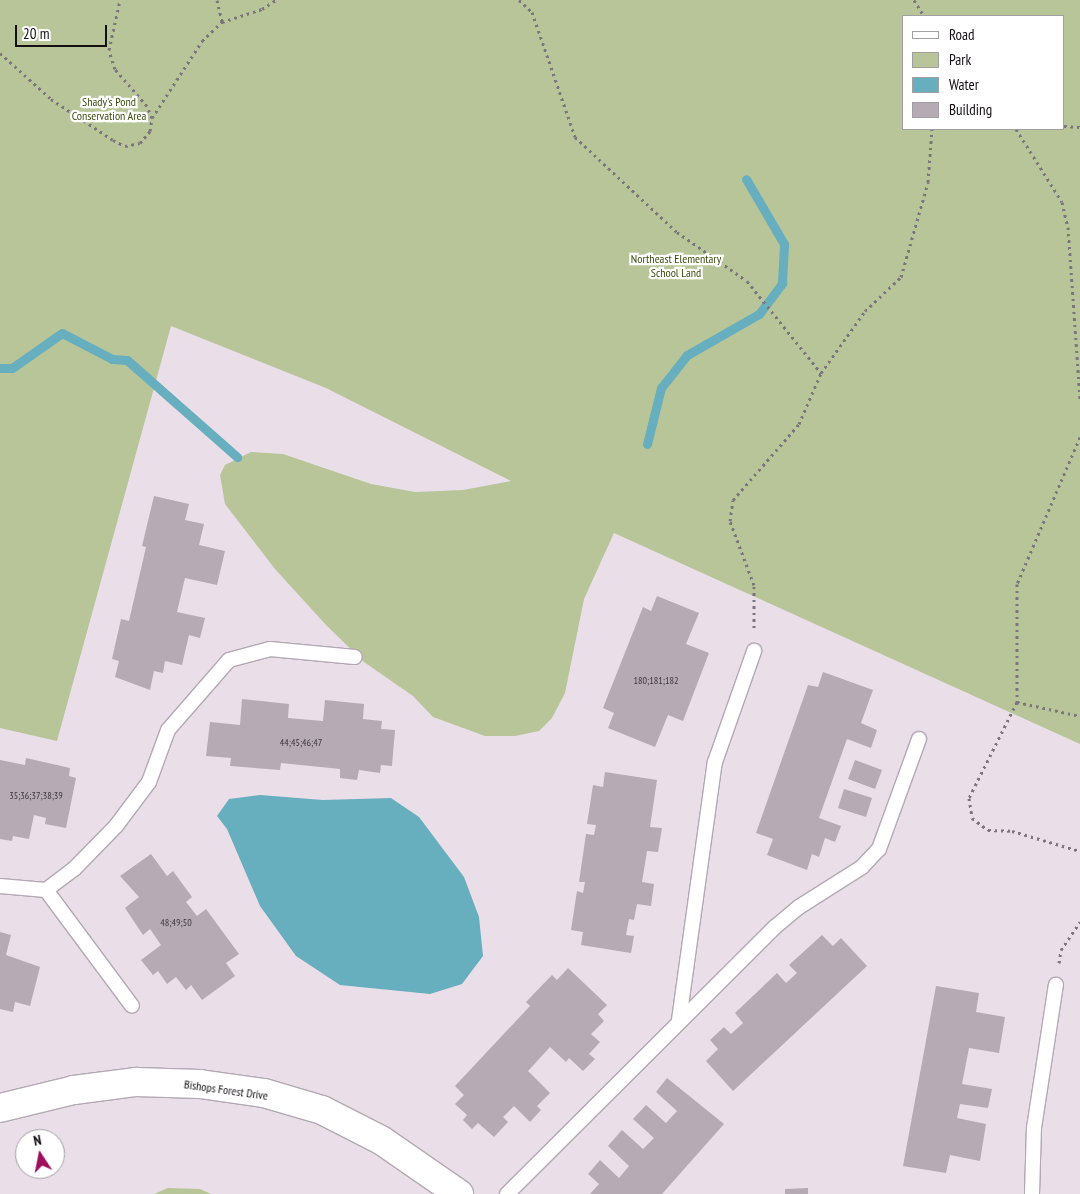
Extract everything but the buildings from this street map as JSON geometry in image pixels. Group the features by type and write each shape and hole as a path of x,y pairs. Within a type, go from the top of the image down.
{"street":[{"name":"Bishops Forest Drive","path":"0,1108 74,1090 136,1082 200,1084 264,1093 322,1110 381,1140 460,1194"}],"lane":[{"path":"0,886 46,890 74,868 116,826 149,782 168,730 229,660 270,649 355,657"},
{"path":"679,1020 715,762 754,652"},
{"path":"508,1194 679,1020 775,927 799,907 862,867 878,849 919,739"},
{"path":"46,890 132,1006"},
{"path":"1032,1194 1034,1128 1056,985"}],"path":[{"path":"120,0 110,50 115,69 147,106 152,118"},
{"path":"217,0 222,22"},
{"path":"0,53 51,99 125,146 140,143 150,131 152,118 202,41 222,22 262,9 276,0"},
{"path":"519,0 532,12 575,137 677,232 747,282 822,373"},
{"path":"914,0 923,15"},
{"path":"1065,126 1080,127"},
{"path":"754,652 754,585 730,521 733,500 799,424 822,373 865,311 901,277 928,182 932,130"},
{"path":"1017,130 1062,202 1068,227 1080,399"},
{"path":"1080,437 1017,584 1017,702 969,798 972,818 988,830 1012,831 1080,851"},
{"path":"1017,702 1080,716"},
{"path":"1056,985 1061,950 1080,922"}],"green space":[{"name":"Northeast Elementary School Land","path":"0,0 1080,0 1080,744 614,533 584,599 565,693 552,718 539,731 515,736 485,736 433,717 413,696 364,662 326,625 275,569 225,504 220,475 225,465 251,452 283,454 371,484 415,492 463,490 511,481 326,388 171,326 57,741 0,728"},
{"path":"168,1188 200,1189 211,1194 154,1194"}],"water":[{"path":"260,795 323,800 391,798 419,817 464,877 479,917 483,956 462,984 430,994 340,985 296,956 260,906 227,829 217,816 229,799"}],"waterway":[{"path":"647,444 661,388 687,355 759,314 782,283 784,244 746,179"},
{"path":"0,368 12,368 62,333 112,359 127,360 237,457"}],"park label":[{"name":"Shady's Pond Conservation Area","path":"109,109"}]}
